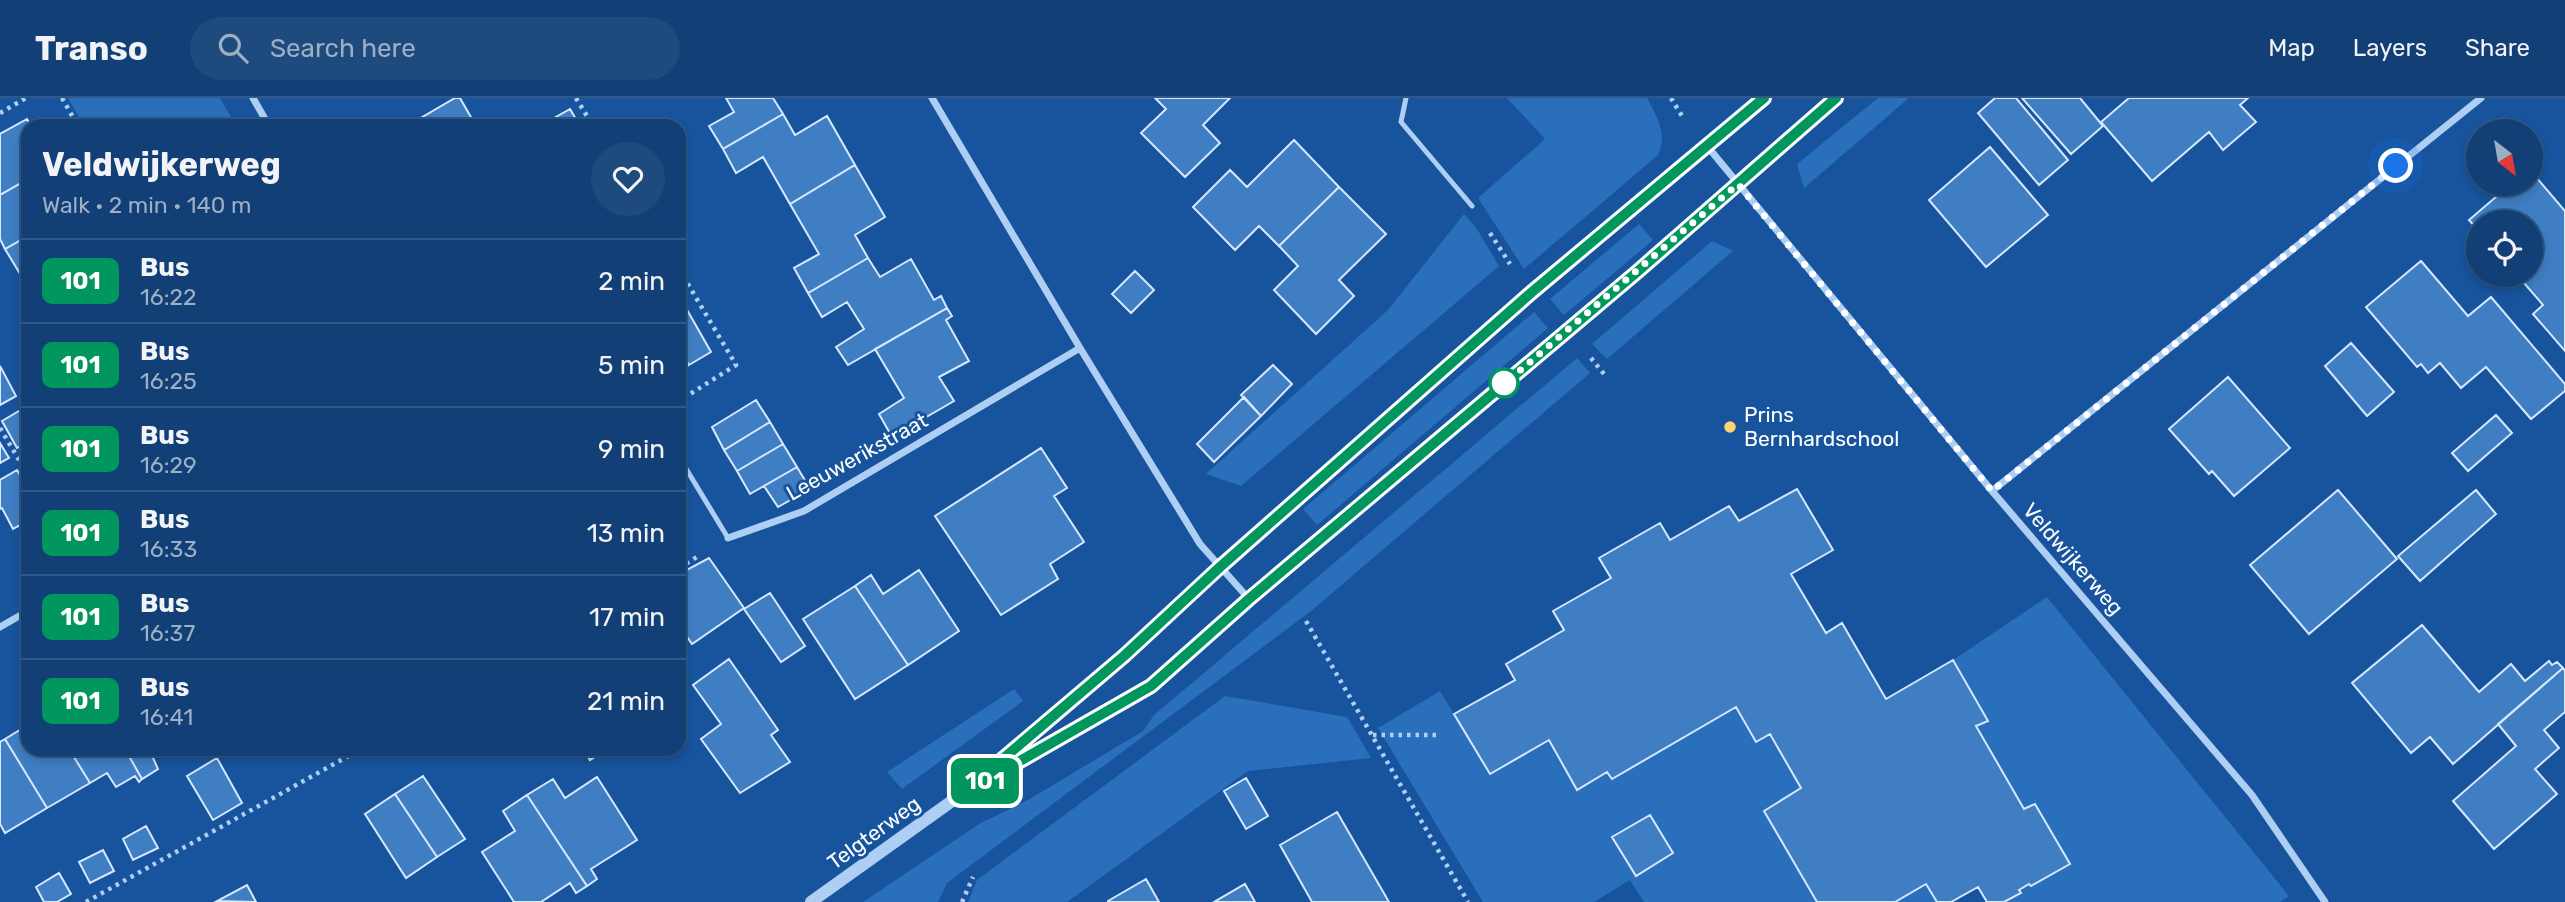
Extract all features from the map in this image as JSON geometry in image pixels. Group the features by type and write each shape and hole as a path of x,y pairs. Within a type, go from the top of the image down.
{"street":[{"path":"253,98 265,119"},
{"path":"932,98 1200,544 1249,599"},
{"name":"Telgterweg","path":"811,902 959,796 1124,656 1220,567 1532,292 1763,98"},
{"name":"Telgterweg","path":"959,796 1151,686 1249,599 1637,272 1836,98"},
{"path":"1992,491 2481,98"},
{"name":"Veldwijkerweg","path":"1707,146 1992,491 2252,795 2325,902"},
{"name":"Leeuwerikstraat","path":"728,538 804,511 1080,348"},
{"path":"0,627 21,615"}],"lane":[{"path":"1405,98 1401,122 1472,206"},
{"name":"Leeuwerikstraat","path":"686,469 728,538"}],"path":[{"path":"0,113 26,98"},
{"path":"62,98 74,119"},
{"path":"576,98 589,119"},
{"path":"1472,206 1532,292"},
{"path":"686,282 736,365 686,397"},
{"path":"0,428 21,463"},
{"path":"1306,621 1468,902"},
{"path":"1372,735 1437,735"},
{"path":"86,902 348,756"},
{"path":"962,902 973,877"}],"shaded area":[{"path":"68,98 220,98 232,119 80,119"},
{"path":"1507,98 1647,98 1662,133 1658,155 1524,269 1478,198 1545,139"},
{"path":"1878,98 1909,98 1804,188 1797,164"},
{"path":"1464,214 1477,229 1499,266 1241,486 1206,474 1388,310"},
{"path":"1639,224 1653,240 1564,315 1550,299"},
{"path":"1712,241 1733,251 1607,359 1592,344"},
{"path":"1534,312 1548,328 1317,525 1303,509"},
{"path":"1577,358 1590,373 1311,611 947,883 938,902 863,902 979,824 1028,800 1143,731 1154,715"},
{"path":"2047,597 2289,896 2280,902 2004,902 2029,884 2032,886 2070,864 2035,804 2024,809 1976,726 1987,720 1953,660"},
{"path":"1014,689 1023,701 902,789 887,772"},
{"path":"1440,691 1490,774 1549,740 1577,790 1607,772 1613,779 1736,707 1770,734 1801,788 1817,902 1644,902 1630,880 1594,902 1483,902 1378,728"},
{"path":"1225,696 1347,717 1371,758 1248,771 1067,902 968,902 977,880"},
{"path":"1926,884 1937,902 1895,902"}],"building":[{"path":"455,98 460,98 472,119 419,119"},
{"path":"726,98 773,98 783,114 723,149 709,126 734,112"},
{"path":"1155,98 1230,98 1203,125 1220,143 1185,177 1141,133 1166,109"},
{"path":"1995,98 2016,98 2068,160 2039,185 1978,113"},
{"path":"2022,98 2080,98 2103,126 2071,154"},
{"path":"2129,98 2248,98 2240,105 2256,122 2223,150 2209,132 2152,181 2101,122"},
{"path":"570,109 576,119 552,119"},
{"path":"783,114 795,135 827,116 855,165 790,204 763,157 736,173 723,149"},
{"path":"21,122 21,183 0,195 0,134"},
{"path":"1294,140 1339,187 1279,246 1259,226 1235,250 1193,207 1230,170 1247,187"},
{"path":"1990,147 2048,215 1986,267 1929,200"},
{"path":"855,165 885,217 855,235 868,258 808,293 794,268 819,254 790,204"},
{"path":"21,183 21,240 5,249 0,239 0,195"},
{"path":"2543,185 2565,211 2565,351 2533,314 2543,305 2527,287 2543,287 2543,210 2481,210 2497,196 2543,196"},
{"path":"1339,187 1386,234 1339,280 1354,296 1316,334 1274,290 1298,266 1279,246"},
{"path":"21,240 21,275 5,249"},
{"path":"868,258 880,277 911,259 934,300 941,296 947,308 848,365 836,347 864,329 847,302 822,317 808,293"},
{"path":"2421,261 2468,316 2491,297 2565,384 2565,391 2531,419 2486,367 2461,388 2440,363 2428,373 2421,364 2417,367 2366,307"},
{"path":"1135,271 1154,290 1131,313 1112,294"},
{"path":"686,308 711,352 689,365 686,360"},
{"path":"947,308 952,316 946,320 969,361 939,377 954,401 892,437 879,414 904,398 875,349"},
{"path":"2351,343 2394,392 2367,416 2325,366"},
{"path":"1273,365 1292,384 1261,416 1241,395"},
{"path":"0,366 16,396 0,405"},
{"path":"2228,377 2290,448 2234,496 2212,471 2209,474 2169,429"},
{"path":"1244,397 1261,416 1214,462 1197,444"},
{"path":"756,400 770,422 724,450 712,427"},
{"path":"21,410 21,446 17,448 2,421"},
{"path":"2496,415 2512,433 2468,471 2452,453"},
{"path":"770,422 783,444 737,471 724,450"},
{"path":"0,443 9,458 0,463"},
{"path":"783,444 797,467 750,494 737,471"},
{"path":"1041,448 1067,488 1054,496 1084,542 1050,564 1058,579 1001,615 935,516"},
{"path":"797,467 810,489 778,507 764,486"},
{"path":"17,470 21,477 21,525 13,529 2,508 0,509 0,480"},
{"path":"1797,489 1833,550 1791,574 1826,633 1842,623 1886,699 1953,660 1988,721 1976,726 2024,809 2035,804 2070,864 2031,886 2029,884 2019,890 2021,893 2004,902 1987,902 1978,887 1951,902 1937,902 1926,884 1895,902 1817,902 1764,811 1801,788 1770,734 1756,742 1736,707 1612,779 1607,772 1577,790 1549,740 1490,774 1454,714 1515,680 1506,664 1564,630 1553,611 1611,578 1599,558 1660,523 1670,540 1729,506 1739,521"},
{"path":"2338,490 2397,559 2309,634 2250,565"},
{"path":"2476,490 2496,514 2420,581 2398,556"},
{"path":"709,558 744,608 692,644 686,635 686,570"},
{"path":"919,570 959,631 908,665 855,586 871,575 883,594"},
{"path":"855,586 908,665 855,699 803,619"},
{"path":"770,593 805,646 781,662 744,609"},
{"path":"2422,625 2479,692 2511,664 2525,681 2549,661 2552,665 2557,662 2563,668 2453,764 2430,737 2411,753 2352,683"},
{"path":"729,659 778,730 771,735 790,762 740,793 701,739 721,724 693,685"},
{"path":"2563,668 2565,712 2544,730 2559,748 2535,769 2557,794 2494,849 2453,801 2516,746 2498,724"},
{"path":"21,729 21,756 73,756 90,783 47,808 5,739"},
{"path":"5,739 47,808 5,833 0,824 0,742"},
{"path":"73,756 129,756 142,779 139,782 135,776 116,787 107,773 90,783"},
{"path":"129,756 152,756 158,769 142,779"},
{"path":"217,758 242,803 213,820 187,776"},
{"path":"423,776 465,839 437,857 395,794"},
{"path":"597,777 637,840 591,869 597,879 587,886 527,795 553,779 565,798"},
{"path":"1246,778 1268,816 1246,829 1224,791"},
{"path":"395,794 437,857 406,878 365,814"},
{"path":"527,795 587,886 576,893 570,883 541,902 514,902 482,852 515,831 503,811"},
{"path":"1337,812 1389,902 1312,902 1280,845"},
{"path":"1650,815 1673,853 1636,876 1612,837"},
{"path":"146,826 158,848 133,860 123,839"},
{"path":"103,850 114,871 90,883 79,862"},
{"path":"59,873 71,894 57,902 44,902 36,887"},
{"path":"1146,879 1159,902 1108,902 1108,901"},
{"path":"1245,884 1255,902 1214,902"},
{"path":"247,885 256,902 217,901"}],"bus line":[{"name":"101","path":"1764,98 1532,292 1220,567 1124,656 959,796 1151,686 1249,599 1637,272 1836,98"}],"place":[{"name":"Prins Bernhardschool","path":"1730,427"}],"route":[{"path":"1504,383 1503,385 1738,184 1992,491 2396,166"}]}
